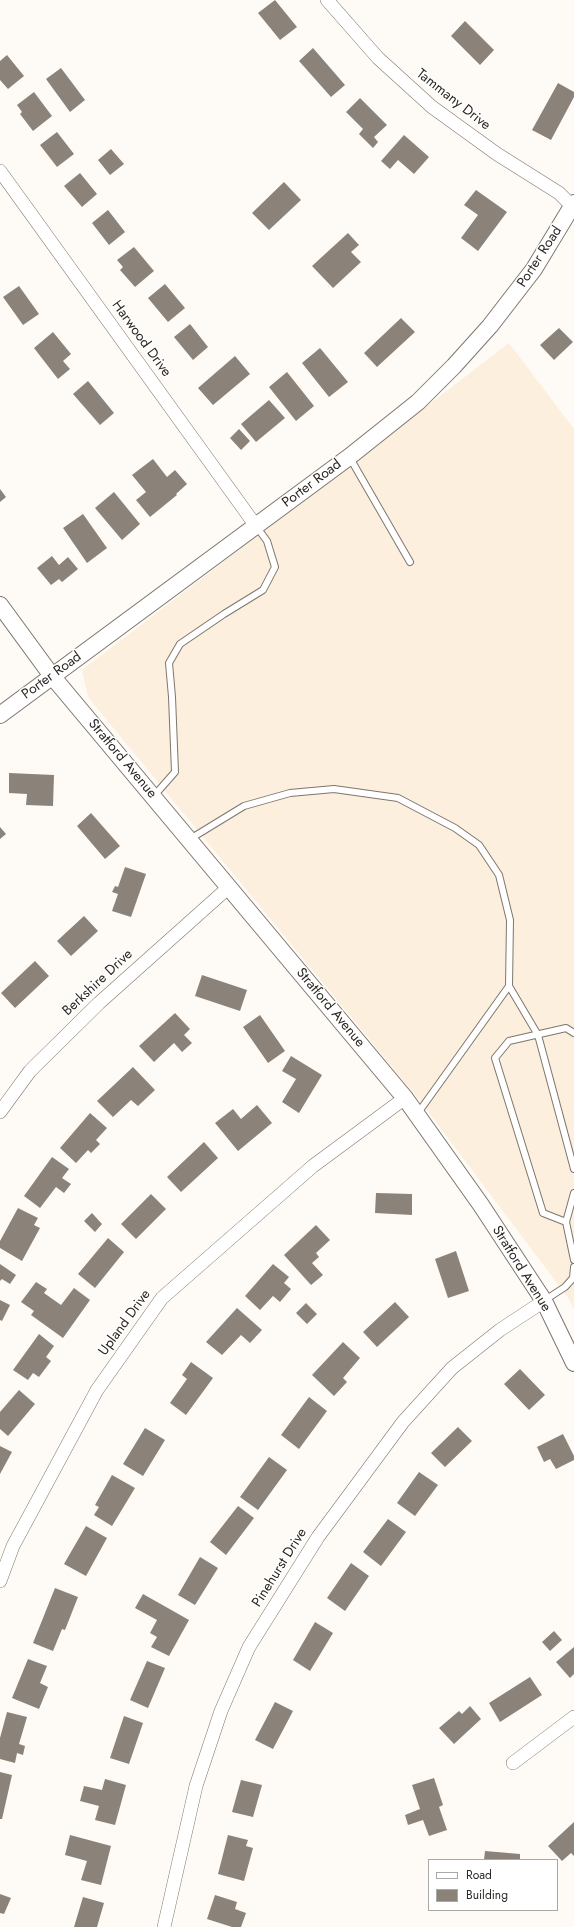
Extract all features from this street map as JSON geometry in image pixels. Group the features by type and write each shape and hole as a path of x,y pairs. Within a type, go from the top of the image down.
{"street":[{"name":"Tammany Drive","path":"327,0 378,58 432,107 497,154 559,193 573,205"},
{"name":"Harwood Drive","path":"0,171 256,526"},
{"name":"Porter Road","path":"0,715 349,457 418,402 454,366 490,326 534,269 573,205"},
{"name":"Stratford Avenue","path":"0,605 52,676 405,1098 481,1205 544,1301 574,1364"},
{"name":"Berkshire Drive","path":"0,1112 30,1071 99,1002 229,887"},
{"name":"Upland Drive","path":"0,1581 13,1546 97,1390 162,1298 313,1166 405,1098"},
{"name":"Pinehurst Drive","path":"164,1927 196,1786 221,1711 249,1647 318,1537 403,1422 452,1368 500,1330 544,1301"},
{"path":"513,1763 574,1717"}],"lane":[{"path":"349,457 410,562"},
{"path":"153,797 175,772 169,664 180,644 263,590 275,567 266,542 256,526"},
{"path":"189,840 244,806 290,793 334,789 398,798 455,828 479,845 499,875 510,920 509,986 538,1035 574,1169"},
{"path":"417,1115 509,986"},
{"path":"566,1222 543,1213 495,1058 508,1041 566,1028 574,1033"},
{"path":"574,1193 566,1222 574,1260"},
{"path":"566,1222 574,1211"},
{"path":"544,1301 565,1287 573,1278 574,1267"}],"shaded area":[{"path":"509,343 574,429 574,1310 569,1299 420,1101 88,697 82,670"}],"building":[{"path":"275,0 297,27 280,40 258,13"},
{"path":"465,21 494,50 480,65 451,36"},
{"path":"313,48 345,85 331,97 299,61"},
{"path":"7,55 24,76 8,89 0,80 0,61"},
{"path":"61,68 85,100 70,112 46,79"},
{"path":"558,83 574,92 574,97 551,140 532,130"},
{"path":"34,92 52,116 33,131 20,114 22,112 17,105"},
{"path":"360,98 387,125 374,137 378,142 373,148 359,134 363,129 346,112"},
{"path":"57,132 74,154 57,167 40,145"},
{"path":"404,135 429,157 414,174 398,160 390,169 381,161"},
{"path":"111,149 124,164 110,175 98,160"},
{"path":"80,173 97,194 82,207 64,186"},
{"path":"284,182 301,200 269,230 252,213"},
{"path":"476,190 507,212 478,251 461,238 478,215 464,205"},
{"path":"108,210 125,232 109,245 92,223"},
{"path":"348,233 359,245 351,252 361,262 333,288 312,266"},
{"path":"134,247 154,271 135,287 120,270 123,267 117,260"},
{"path":"165,284 185,308 168,322 148,298"},
{"path":"19,286 39,314 23,325 3,297"},
{"path":"401,318 415,332 377,367 364,353"},
{"path":"190,324 208,347 193,360 174,337"},
{"path":"559,328 573,342 554,360 540,345"},
{"path":"53,332 71,354 63,361 70,369 58,379 34,348"},
{"path":"320,348 348,382 329,397 302,363"},
{"path":"235,356 250,374 213,405 198,388"},
{"path":"287,372 314,406 296,421 269,387"},
{"path":"88,381 114,413 100,425 73,394"},
{"path":"269,400 285,418 256,442 241,424"},
{"path":"239,429 250,441 241,450 230,438"},
{"path":"153,459 167,477 175,470 187,484 176,494 177,495 150,517 136,500 146,492 132,475"},
{"path":"0,489 6,497 0,502"},
{"path":"114,492 140,524 122,540 95,508"},
{"path":"83,514 107,548 87,563 63,528"},
{"path":"52,556 59,565 68,557 78,569 62,582 59,579 51,585 37,568"},
{"path":"9,773 54,775 53,806 26,805 27,794 9,793"},
{"path":"91,813 120,846 105,859 77,826"},
{"path":"0,827 6,834 0,839"},
{"path":"125,867 146,874 131,917 112,911 118,894 112,892 115,886 118,887"},
{"path":"84,916 98,931 71,956 57,941"},
{"path":"35,961 49,976 15,1008 1,993"},
{"path":"202,975 247,990 240,1011 195,996"},
{"path":"175,1013 190,1029 184,1035 192,1043 182,1052 174,1043 154,1062 139,1046"},
{"path":"260,1015 285,1051 268,1063 243,1027"},
{"path":"291,1056 322,1075 299,1113 282,1102 296,1079 282,1071"},
{"path":"133,1067 155,1090 138,1106 131,1100 113,1117 97,1101"},
{"path":"257,1105 272,1123 238,1151 215,1123 233,1109 241,1119"},
{"path":"90,1113 107,1128 96,1140 100,1144 91,1153 88,1150 76,1163 60,1148"},
{"path":"204,1142 218,1158 181,1192 167,1177"},
{"path":"52,1157 69,1169 62,1178 71,1184 64,1193 56,1187 40,1208 24,1196"},
{"path":"376,1193 412,1194 412,1215 375,1213"},
{"path":"151,1194 166,1209 136,1239 121,1224"},
{"path":"18,1208 38,1218 34,1225 40,1228 22,1261 0,1248 0,1241"},
{"path":"92,1213 102,1224 95,1232 84,1221"},
{"path":"316,1225 330,1240 316,1253 319,1257 312,1263 323,1275 311,1285 284,1255"},
{"path":"108,1238 124,1252 95,1288 78,1274"},
{"path":"456,1251 469,1291 448,1298 435,1259"},
{"path":"0,1264 16,1275 10,1284 2,1279 0,1281"},
{"path":"273,1264 289,1277 284,1283 291,1289 280,1302 273,1296 260,1310 245,1296"},
{"path":"36,1282 47,1289 44,1293 61,1305 74,1288 90,1300 63,1338 31,1315 34,1311 21,1302"},
{"path":"0,1300 10,1305 2,1321 0,1320"},
{"path":"395,1302 409,1317 377,1347 363,1332"},
{"path":"306,1303 317,1314 307,1324 296,1313"},
{"path":"237,1308 262,1330 250,1343 241,1335 222,1355 206,1342"},
{"path":"39,1334 54,1346 46,1357 51,1361 39,1377 33,1373 28,1380 13,1370"},
{"path":"343,1342 360,1358 343,1378 347,1382 334,1396 312,1375"},
{"path":"191,1362 213,1378 186,1415 170,1403 187,1379 182,1375"},
{"path":"520,1369 545,1395 529,1410 504,1384"},
{"path":"19,1390 35,1404 8,1436 0,1429 0,1412"},
{"path":"309,1397 327,1411 299,1449 281,1435"},
{"path":"458,1427 472,1441 445,1467 431,1453"},
{"path":"145,1428 165,1440 143,1476 123,1464"},
{"path":"563,1434 574,1456 574,1460 556,1469 550,1459 544,1462 537,1447"},
{"path":"0,1446 12,1452 0,1474"},
{"path":"269,1457 287,1470 258,1510 240,1497"},
{"path":"419,1472 438,1485 415,1516 397,1503"},
{"path":"112,1475 135,1488 112,1526 94,1515 99,1507 95,1505"},
{"path":"238,1506 254,1518 226,1555 210,1542"},
{"path":"388,1519 406,1532 381,1566 363,1552"},
{"path":"86,1526 107,1538 86,1576 64,1564"},
{"path":"200,1557 218,1568 195,1605 178,1595"},
{"path":"351,1563 369,1576 345,1611 327,1598"},
{"path":"55,1588 78,1597 65,1630 62,1629 53,1651 33,1643"},
{"path":"143,1594 189,1620 169,1656 151,1647 157,1637 150,1633 157,1620 135,1608"},
{"path":"315,1622 333,1633 310,1671 293,1660"},
{"path":"554,1631 562,1640 550,1651 542,1642"},
{"path":"574,1647 574,1674 570,1678 556,1662"},
{"path":"28,1659 47,1666 40,1683 48,1687 39,1709 12,1698"},
{"path":"147,1661 165,1668 148,1708 130,1700"},
{"path":"530,1677 542,1695 500,1722 489,1703"},
{"path":"275,1702 293,1711 273,1749 255,1740"},
{"path":"470,1706 481,1719 454,1744 439,1728 459,1711 462,1714"},
{"path":"7,1712 27,1717 19,1744 25,1746 23,1755 17,1753 15,1763 0,1759 0,1738"},
{"path":"124,1716 143,1723 129,1764 110,1758"},
{"path":"0,1772 12,1775 2,1819 0,1819"},
{"path":"434,1778 443,1805 439,1807 447,1830 429,1836 423,1820 408,1825 405,1815 420,1809 412,1785"},
{"path":"105,1779 126,1785 115,1825 95,1820 99,1806 80,1801 84,1786 102,1790"},
{"path":"241,1780 262,1785 253,1817 232,1812"},
{"path":"574,1822 574,1856 571,1853 562,1861 548,1846"},
{"path":"70,1835 111,1846 101,1885 81,1880 87,1861 65,1855"},
{"path":"228,1835 248,1840 246,1846 253,1848 244,1881 218,1874"},
{"path":"485,1851 520,1854 520,1859 484,1859"},
{"path":"0,1894 11,1898 4,1914 0,1913"},
{"path":"215,1895 237,1902 235,1909 246,1913 241,1927 232,1927 207,1919"},
{"path":"83,1897 104,1903 97,1927 74,1927"}]}
